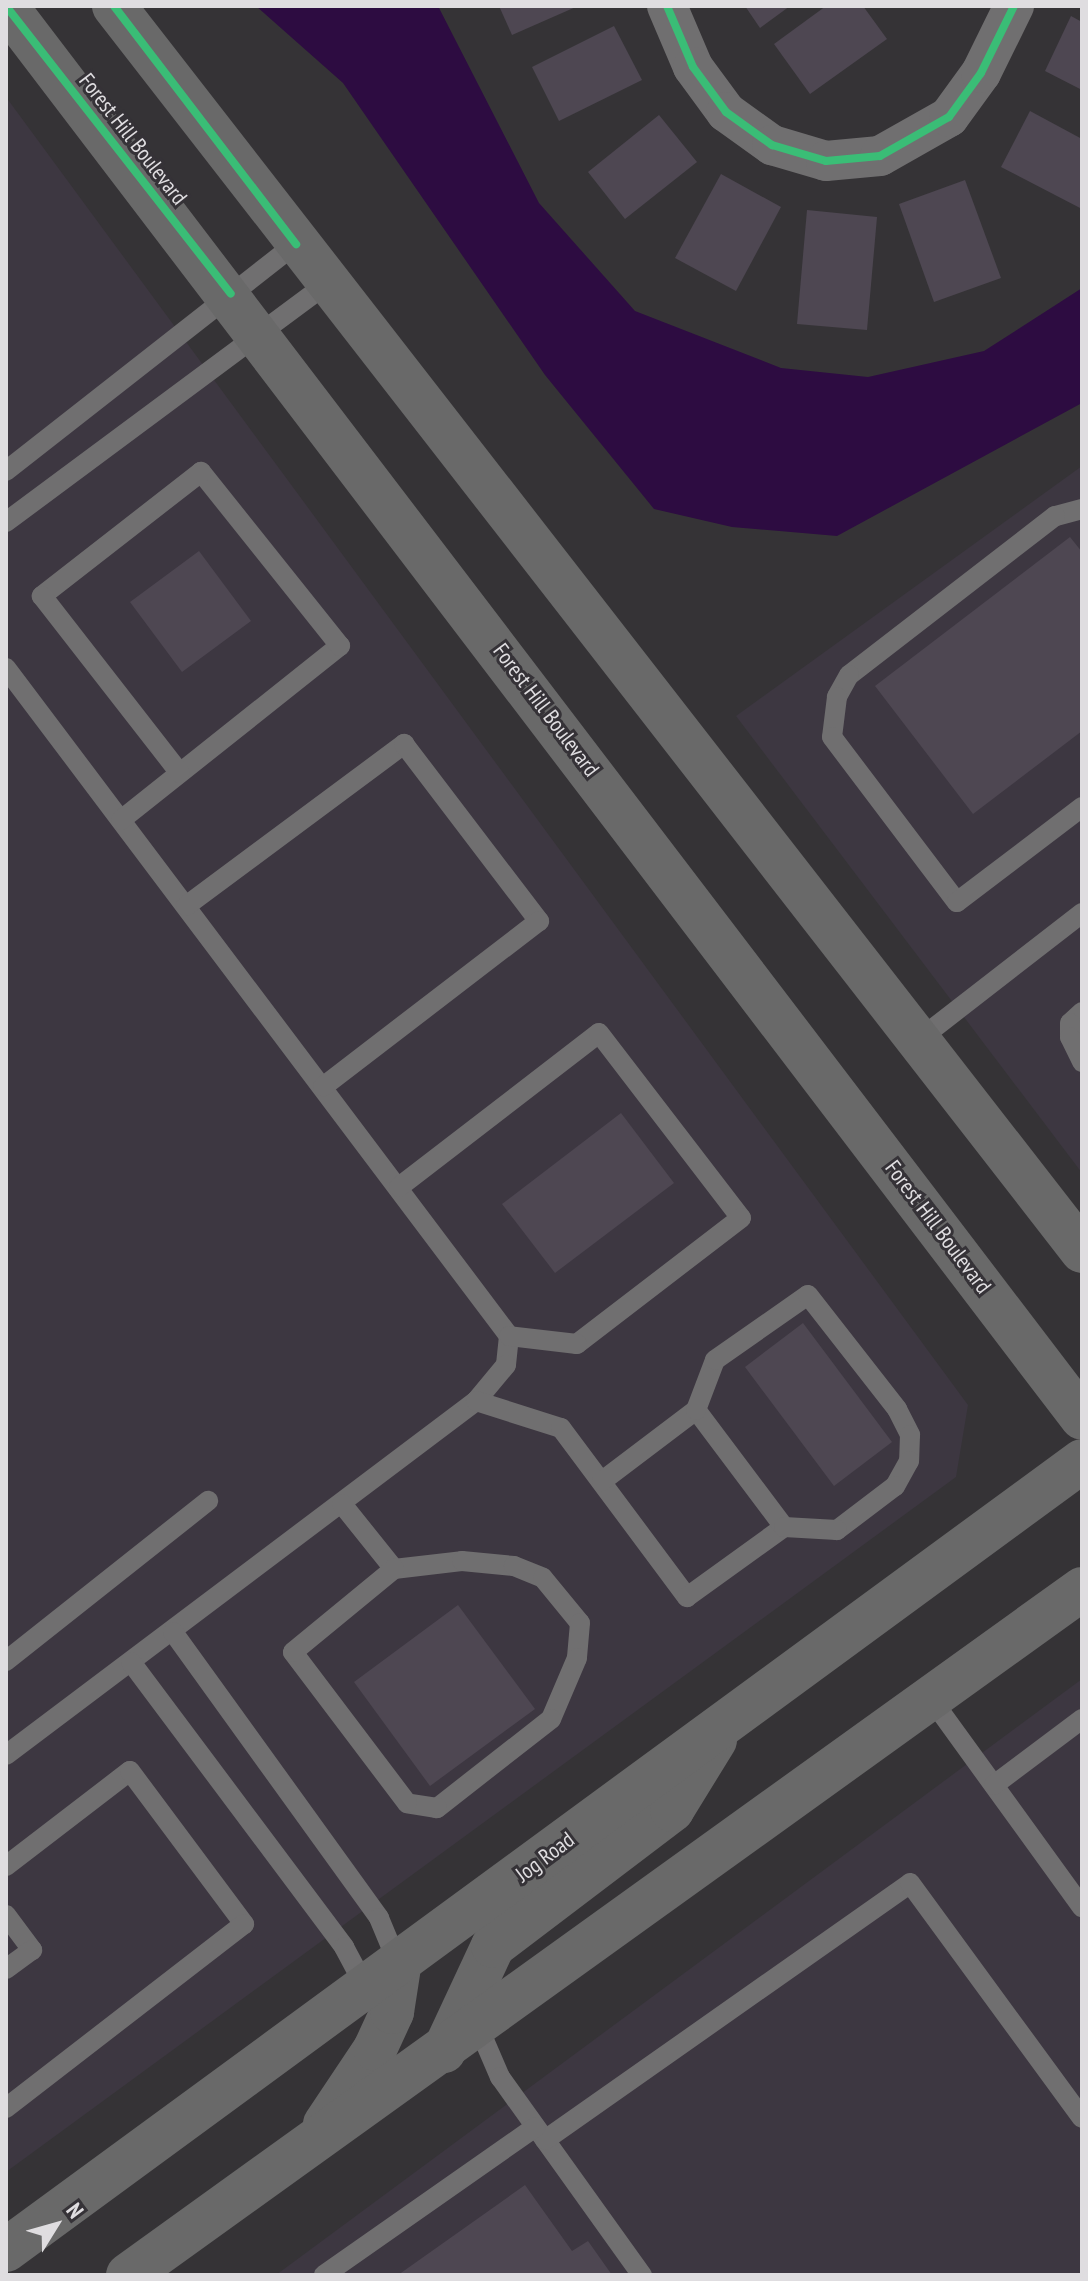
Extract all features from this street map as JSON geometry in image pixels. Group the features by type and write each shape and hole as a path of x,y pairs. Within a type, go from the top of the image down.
{"main road":[{"name":"Forest Hill Boulevard","path":"6,6 231,294 1082,1418"},
{"path":"114,6 326,284 1082,1251"},
{"name":"Jog Road","path":"6,2250 383,1979 726,1721 1082,1461"},
{"path":"155,2267 311,2145 1082,1589"},
{"path":"461,2039 493,1946 672,1810 726,1721"},
{"path":"311,2145 375,2049 392,2012 383,1979"}],"street":[{"path":"667,6 693,67 726,112 772,145 826,161 892,152 949,117 981,73 1014,6"}],"lane":[{"path":"6,471 296,244"},
{"path":"6,522 326,284"},
{"path":"121,820 340,646 201,472 42,596 180,773"},
{"path":"1082,509 1055,516 849,675 837,697 832,737 957,902 1082,807"},
{"path":"6,668 509,1336 506,1365 476,1401 6,1755"},
{"path":"186,906 404,744 539,921 323,1087"},
{"path":"917,1041 1082,913"},
{"path":"1082,1012 1070,1023 1070,1037 1082,1062"},
{"path":"399,1187 599,1033 741,1218 577,1344 509,1336"},
{"path":"476,1401 561,1428 687,1597 784,1527 837,1530 895,1486 909,1461 910,1435 897,1409 808,1295 715,1360 696,1410 602,1481"},
{"path":"696,1410 784,1527"},
{"path":"6,1661 208,1501"},
{"path":"342,1504 394,1569"},
{"path":"462,1561 514,1566 543,1578 580,1623 577,1658 551,1719 437,1808 407,1803 293,1652 394,1569 462,1561"},
{"path":"173,1632 379,1918 383,1979"},
{"path":"131,1662 344,1947 383,1979"},
{"path":"932,1700 1082,1907"},
{"path":"994,1785 1082,1719"},
{"path":"6,1866 130,1771 244,1924 6,2108"},
{"path":"324,2275 540,2134 910,1883 1082,2118"},
{"path":"6,1915 32,1950 6,1969"},
{"path":"461,2039 500,2077 642,2275"}],"shaded area":[{"path":"256,6 438,6 539,203 635,311 781,368 868,377 984,351 1082,288 1082,403 837,536 732,527 654,509 545,375 343,83"},
{"path":"6,97 968,1405 956,1477 6,2172"},
{"path":"1082,466 1082,1173 736,716"},
{"path":"1082,1679 1082,2275 276,2275"}],"building":[{"path":"499,6 578,6 512,35"},
{"path":"745,6 790,6 760,28"},
{"path":"826,6 863,6 887,39 810,94 774,44"},
{"path":"1071,16 1082,22 1082,90 1045,71"},
{"path":"614,26 642,80 559,121 532,67"},
{"path":"1030,111 1082,139 1082,209 1001,167"},
{"path":"659,115 697,162 625,219 588,172"},
{"path":"721,174 781,207 736,291 675,258"},
{"path":"965,180 1001,278 934,302 899,204"},
{"path":"807,210 877,217 867,330 797,324"},
{"path":"1070,537 1082,552 1082,731 973,814 875,686"},
{"path":"199,551 251,621 182,672 130,602"},
{"path":"621,1113 674,1183 555,1273 502,1204"},
{"path":"803,1323 892,1442 834,1486 745,1367"},
{"path":"458,1605 535,1709 430,1786 354,1682"},
{"path":"525,2185 572,2251 588,2241 612,2275 398,2275"}],"cycle path":[{"path":"6,6 231,294"},
{"path":"114,6 296,244"},
{"path":"667,6 693,67 726,112 772,145 826,161 880,156 949,117 981,73 1014,6"}]}
